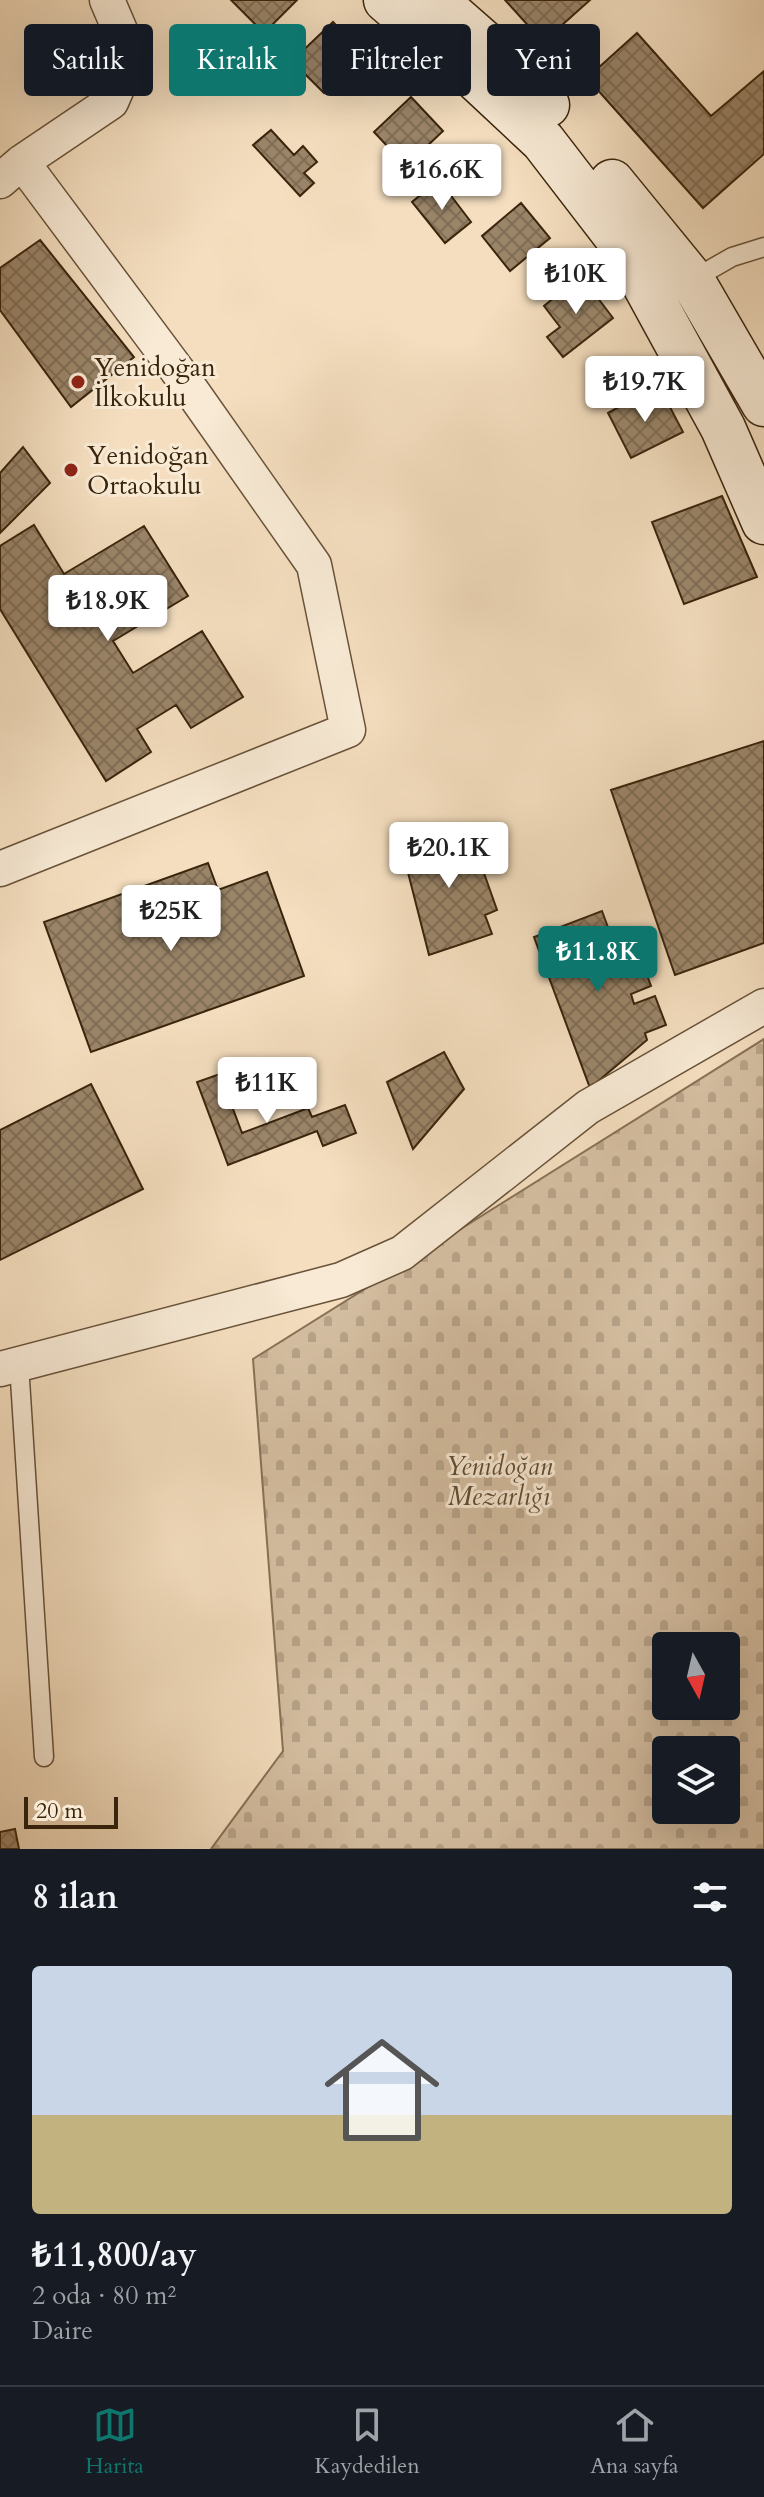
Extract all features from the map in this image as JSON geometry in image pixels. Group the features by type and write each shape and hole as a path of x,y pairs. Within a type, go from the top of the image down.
{"main road":[{"path":"386,0 543,141 623,245 723,428 764,522"},
{"path":"435,0 556,113 692,280 764,404"}],"street":[{"path":"0,869 348,730 314,565 177,370 11,172 111,102 131,56 107,0"},
{"path":"10,1366 341,1280 402,1253 588,1107 764,1006"}],"lane":[{"path":"692,280 732,257 764,247"},
{"path":"10,1366 44,1757"}],"green space":[{"name":"Yenidoğan Mezarlığı","path":"764,1039 764,1849 211,1849 283,1751 253,1359"}],"building":[{"path":"231,0 297,0 273,24 255,24"},
{"path":"505,0 590,0 563,24 527,24"},
{"path":"322,32 322,91 306,75 306,48"},
{"path":"637,33 711,116 764,71 764,154 703,208 600,93 600,66"},
{"path":"411,97 443,131 406,166 374,132"},
{"path":"271,130 294,155 303,146 317,162 304,173 314,183 300,196 253,145"},
{"path":"439,180 471,222 445,243 412,202"},
{"path":"521,203 550,238 510,271 482,236"},
{"path":"40,240 134,357 71,407 0,310 0,268"},
{"path":"581,276 613,318 563,357 547,337 560,327 544,306"},
{"path":"662,392 683,432 631,458 608,413 637,397 640,403"},
{"path":"23,447 50,483 0,533 0,473"},
{"path":"722,496 757,577 684,604 652,522"},
{"path":"34,525 64,574 144,526 188,596 113,641 133,673 202,631 243,697 191,728 176,705 137,729 151,752 106,781 0,609 0,546"},
{"path":"764,741 764,943 675,975 611,790"},
{"path":"468,828 497,910 485,915 492,934 429,955 401,845"},
{"path":"208,863 218,890 267,872 304,976 91,1052 44,922"},
{"path":"602,911 620,960 639,954 651,986 631,994 634,1004 655,996 666,1025 645,1033 647,1040 590,1088 534,937"},
{"path":"444,1052 464,1089 413,1149 387,1082"},
{"path":"220,1074 242,1133 308,1108 312,1117 345,1105 356,1133 323,1146 317,1131 228,1165 197,1082"},
{"path":"91,1084 143,1189 0,1260 0,1130"},
{"path":"15,1829 19,1849 0,1849 0,1832"}],"place":[{"name":"Yenidoğan İlkokulu","path":"78,382"},
{"name":"Yenidoğan Ortaokulu","path":"71,470"}]}
